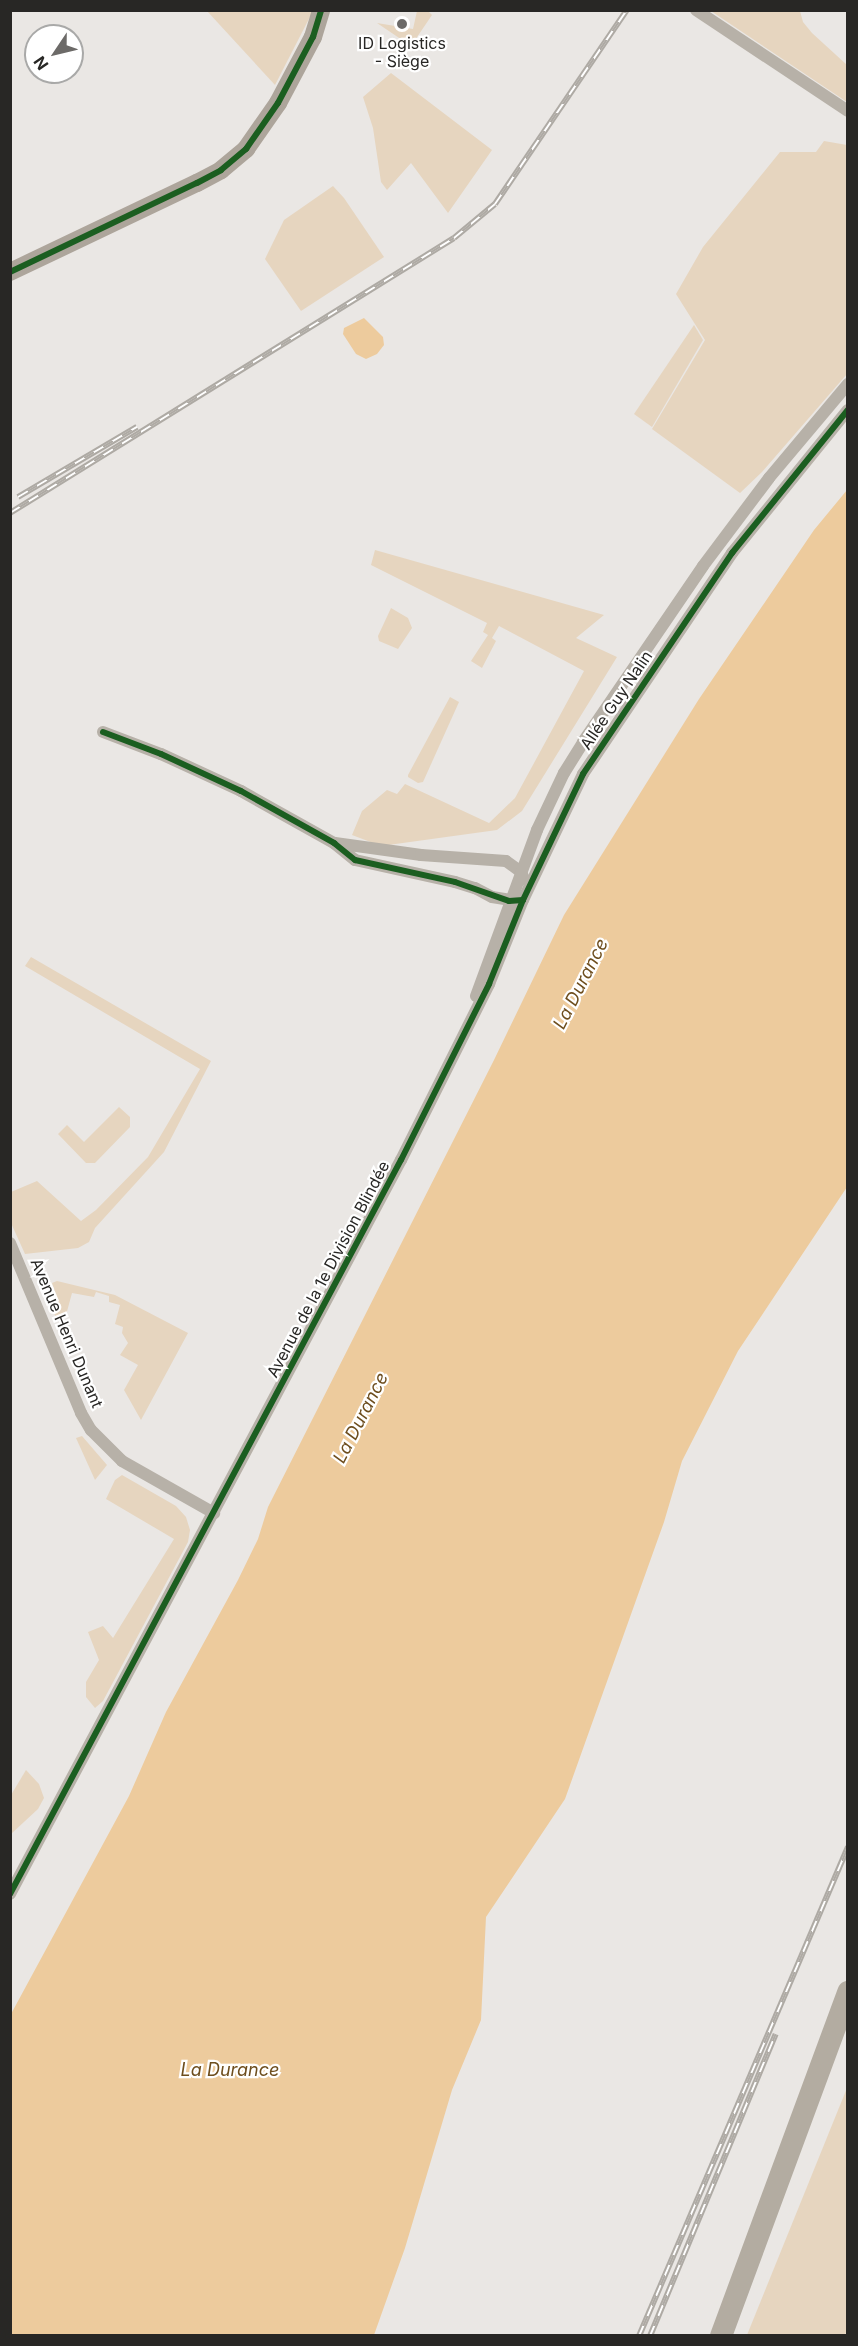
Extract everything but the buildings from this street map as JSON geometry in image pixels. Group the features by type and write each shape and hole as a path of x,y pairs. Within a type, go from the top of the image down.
{"highway":[{"path":"721,2336 848,1992"},
{"path":"733,2336 848,2025"}],"street":[{"path":"10,272 197,183 221,170 246,149 278,103 312,37 321,10"},
{"path":"696,10 848,111"},
{"name":"Allée Guy Nalin","path":"462,1037 520,872 564,773 613,697 762,486 848,384"},
{"name":"Allée Guy Nalin","path":"462,1037 489,984 526,895 583,774 732,553 848,410"},
{"path":"103,732 160,754 241,791 334,843 355,860 476,888 492,897 509,902 526,895 520,872 506,861 421,855 334,843"},
{"path":"506,861 532,841"},
{"path":"492,897 500,925"},
{"name":"Avenue de la 1e Division Blindée","path":"10,1893 401,1160 462,1037"},
{"name":"Avenue Henri Dunant","path":"10,1243 73,1392 92,1430 106,1447 135,1469 214,1513"}],"shaded area":[{"path":"207,11 313,11 275,85"},
{"path":"417,11 428,11 432,15 411,46 377,23 413,29"},
{"path":"711,11 800,11 803,22 812,33 847,65 847,102"},
{"path":"391,73 492,150 448,213 411,163 387,190 381,182 373,128 363,97"},
{"path":"824,141 847,145 847,374 762,472 740,493 652,429 705,340 676,294 703,247 780,152 816,152"},
{"path":"333,186 344,198 384,257 301,311 265,259 284,220"},
{"path":"694,325 703,340 652,427 634,414"},
{"path":"375,550 604,615 576,638 617,657 522,811 497,830 381,846 352,835 362,811 387,790 397,794 405,784 489,823 515,798 584,671 499,626 492,638 496,641 482,668 471,661 488,635 483,632 487,623 371,565"},
{"path":"391,608 408,618 412,628 398,649 379,641 378,636"},
{"path":"450,697 459,702 423,782 418,783 408,775"},
{"path":"31,957 211,1061 164,1152 95,1228 89,1242 78,1248 25,1254 11,1223 11,1192 37,1181 81,1221 96,1210 148,1157 200,1069 25,966"},
{"path":"119,1107 130,1117 130,1127 95,1163 86,1163 58,1134 67,1125 84,1142"},
{"path":"57,1281 115,1295 188,1333 141,1420 124,1390 138,1365 120,1355 128,1343 122,1333 123,1327 115,1324 120,1305 109,1302 109,1296 96,1292 94,1297 72,1293 66,1315 57,1320 47,1296 55,1291 52,1283"},
{"path":"82,1436 107,1465 95,1480 76,1438"},
{"path":"122,1475 176,1506 186,1517 190,1530 188,1542 103,1701 95,1708 86,1697 86,1682 99,1660 88,1632 103,1626 113,1638 174,1539 106,1499 115,1480"},
{"path":"26,1770 39,1784 44,1798 38,1809 11,1834 11,1795"},
{"path":"847,2088 848,2329 845,2335 747,2335"}],"water":[{"path":"364,318 383,337 384,345 377,354 366,359 356,354 343,334 344,328"},
{"name":"La Durance","path":"847,490 847,1187 738,1351 682,1461 664,1522 565,1799 486,1917 481,2020 452,2090 405,2248 374,2335 11,2335 11,2014 129,1796 166,1712 238,1580 258,1539 268,1507 494,1060 564,915 699,699 814,530"}],"railway":[{"path":"10,513 454,238 495,204 627,10"},
{"path":"18,497 137,427"},
{"path":"639,2336 848,1847"},
{"path":"650,2336 776,2034"}],"cycle path":[{"path":"10,272 197,183 221,170 246,149 278,103 313,37 321,10"},
{"path":"10,1894 401,1160 489,984 523,900 583,774 732,553 848,410"},
{"path":"103,732 161,754 241,791 334,843 355,860 455,882 509,901 523,900"}],"place":[{"name":"ID Logistics - Siège","path":"402,24"}]}
